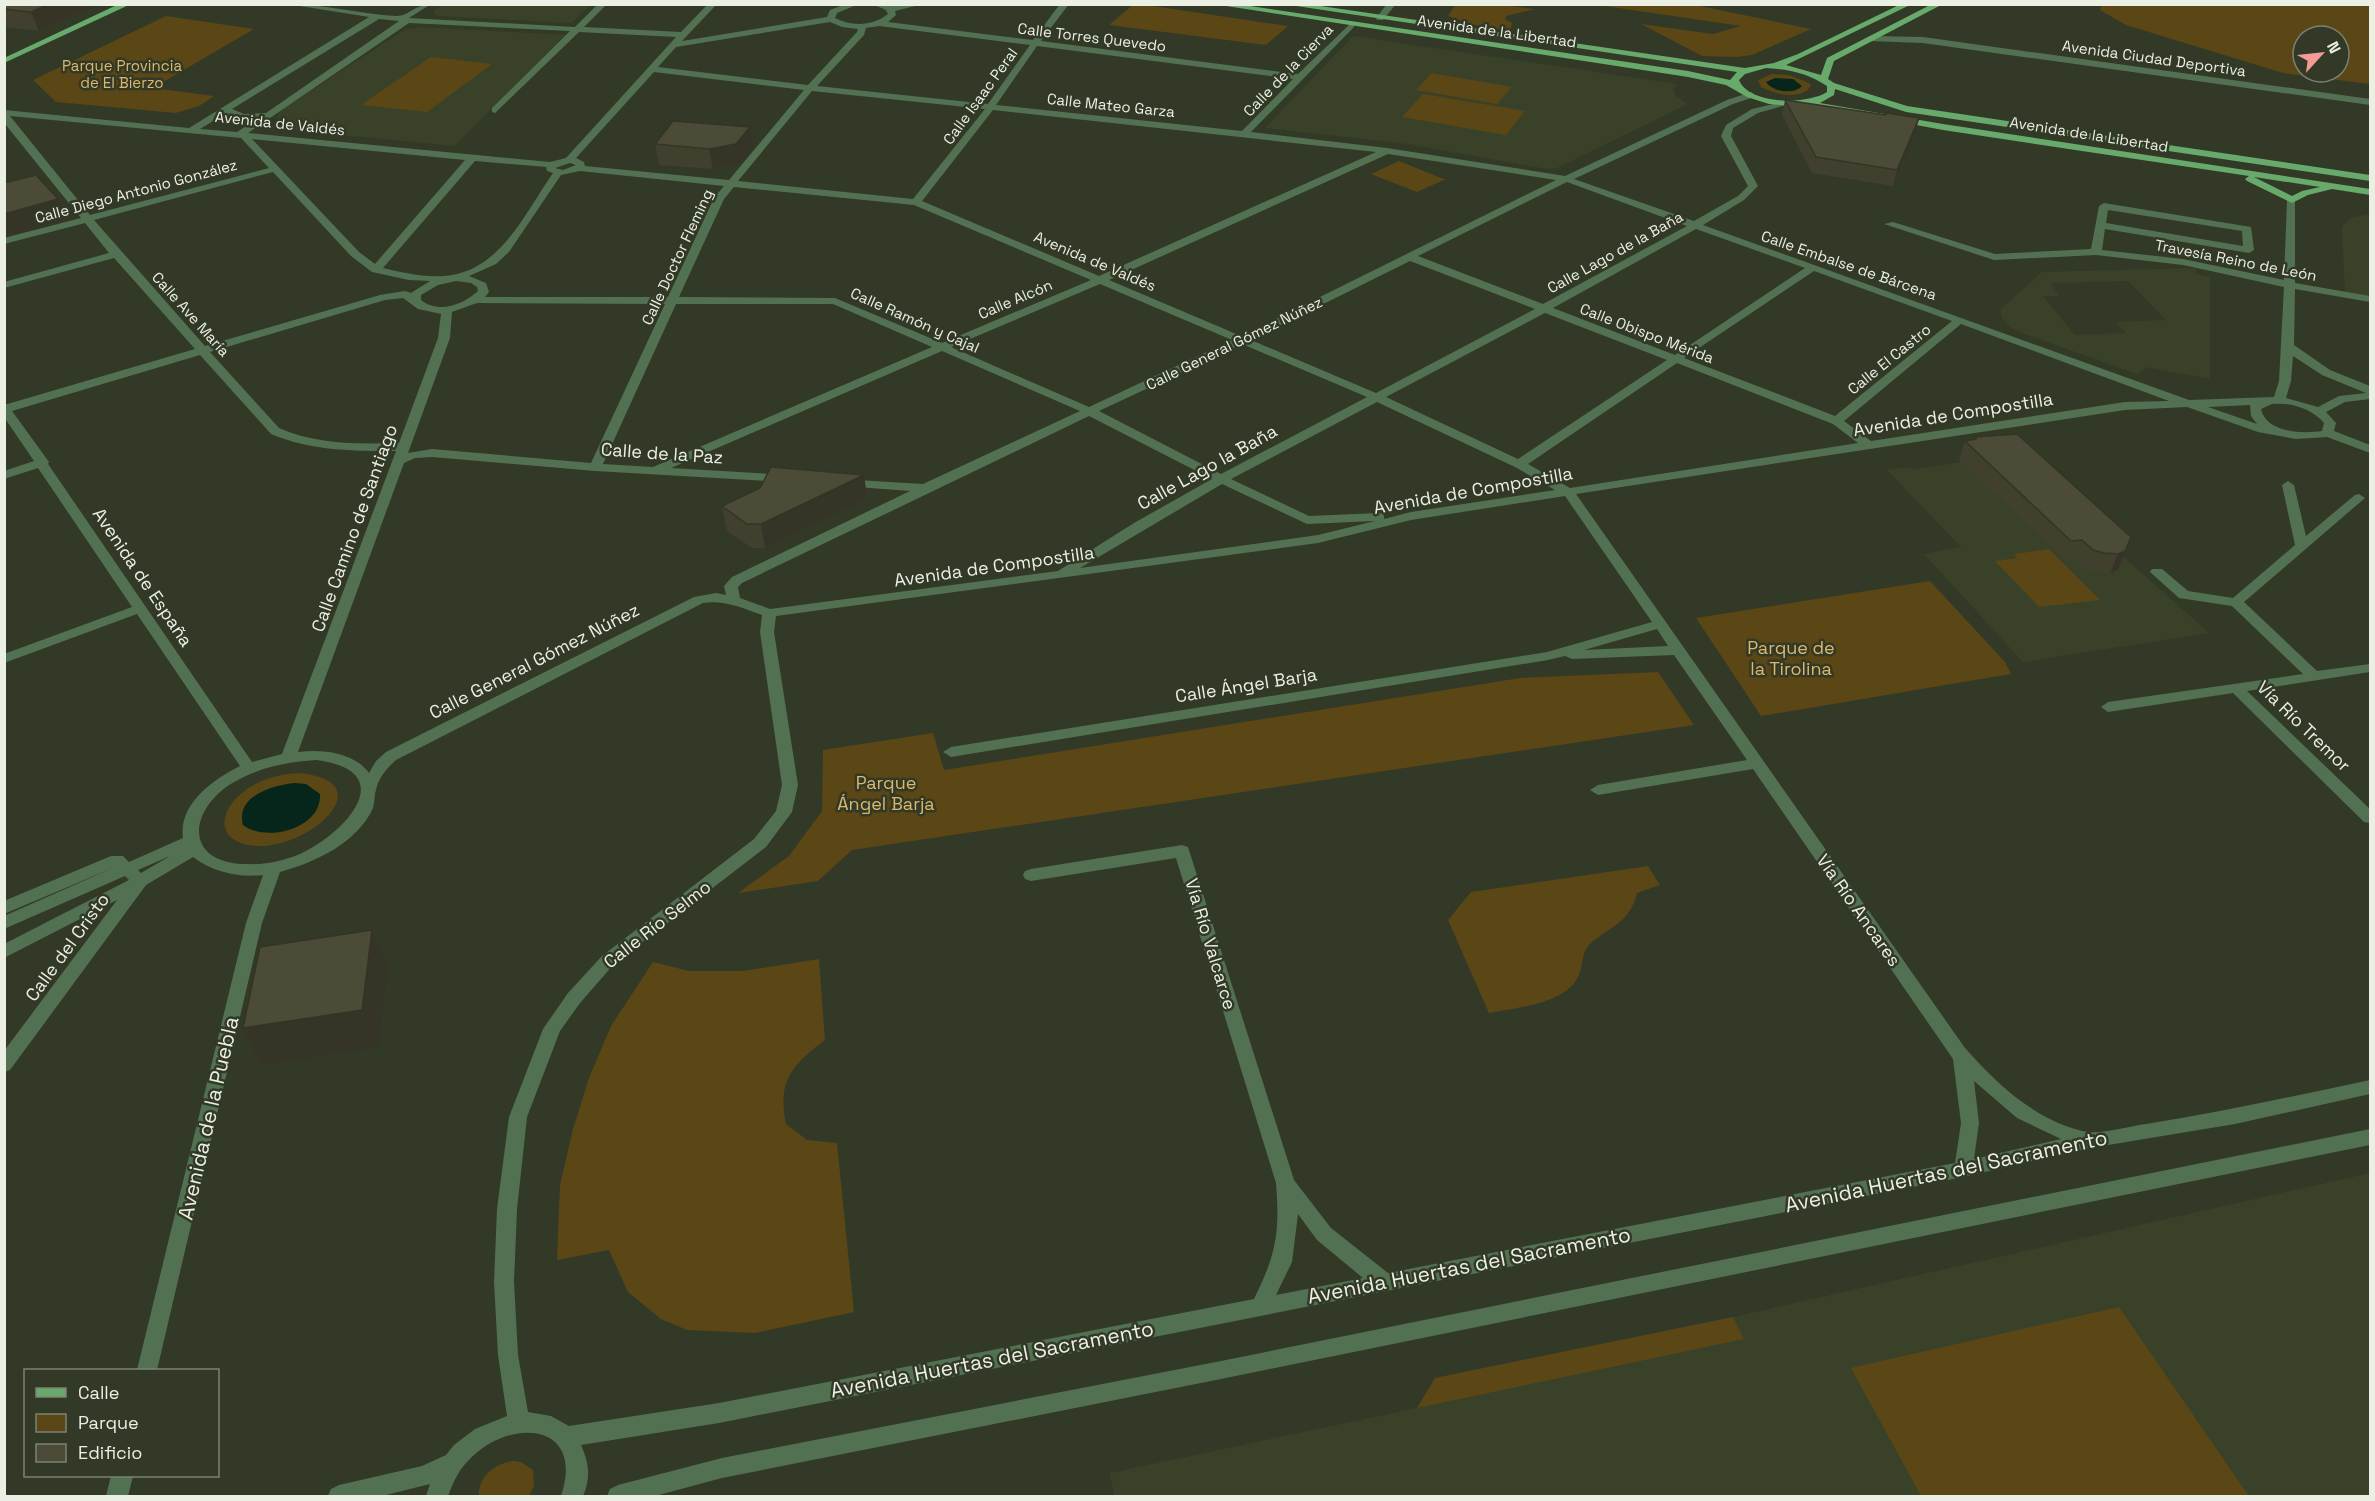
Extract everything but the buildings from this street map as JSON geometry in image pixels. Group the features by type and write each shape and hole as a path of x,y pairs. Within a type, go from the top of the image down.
{"main road":[{"path":"4,61 127,4"},
{"name":"Avenida de la Libertad","path":"1217,4 1688,74 1736,86 1751,95 1783,102 1838,107 1943,127 2370,192"},
{"name":"Avenida de la Libertad","path":"1287,4 1744,70 1774,66 1797,69 1906,109 2370,178"},
{"path":"1774,66 1802,56 1908,4"},
{"path":"1803,103 1827,96 1832,89 1828,82 1830,60 1939,4"},
{"path":"1736,86 1734,80 1744,70"},
{"path":"2217,168 2254,180 2292,200 2305,193 2321,190 2354,189"}],"street":[{"path":"291,4 404,19 683,35"},
{"path":"427,4 242,136 355,254 376,270 409,277 474,280 482,285 483,292 477,300"},
{"path":"495,110 603,4"},
{"path":"415,301 416,294 423,288 452,279 492,262 505,250 555,169 569,160 713,4"},
{"path":"831,19 833,12 837,9 855,4"},
{"path":"876,4 890,9 919,4"},
{"name":"Calle Isaac Peral","path":"916,202 990,107 1065,4"},
{"path":"1380,18 1392,4"},
{"path":"879,23 892,15 890,9"},
{"path":"192,130 377,16"},
{"path":"673,45 831,19 843,24 863,26"},
{"name":"Calle Torres Quevedo","path":"863,26 879,23 1301,78"},
{"name":"Calle de la Cierva","path":"1244,134 1351,25"},
{"name":"Avenida Ciudad Deportiva","path":"1898,25 1908,34 1934,41"},
{"name":"Calle Doctor Fleming","path":"595,467 719,198 810,88 861,33 863,26"},
{"path":"347,35 371,32 377,34 377,40"},
{"name":"Avenida Ciudad Deportiva","path":"1871,39 1905,38 1934,41 2370,102"},
{"name":"Calle Mateo Garza","path":"652,69 1387,151 1566,179"},
{"name":"Calle General Gómez Núñez","path":"734,600 732,586 737,580 925,488 1242,340 1566,179 1730,102 1751,95"},
{"name":"Calle Lago de la Baña","path":"1376,397 1694,227 1742,198 1753,186 1726,136 1729,127 1755,111 1783,102"},
{"path":"225,109 234,116 245,118 269,115"},
{"name":"Avenida de Valdés","path":"4,114 192,130 555,169"},
{"name":"Calle Ave María","path":"4,114 12,127 116,254 275,431 290,438 353,447 403,447"},
{"name":"Calle Alcón","path":"653,471 1097,280 1387,151"},
{"path":"376,270 471,159"},
{"path":"555,169 579,168 579,163 569,160"},
{"name":"Avenida de Valdés","path":"579,168 916,202 1376,397 1519,464 1568,492"},
{"name":"Calle Diego Antonio González","path":"4,241 275,169"},
{"name":"Calle Embalse de Bárcena","path":"1566,179 2183,402"},
{"path":"2287,434 2266,425 2255,413 2255,408 2274,400 2285,381 2291,285 2292,200"},
{"path":"2096,252 2104,206 2247,230 2249,250 2101,225"},
{"name":"Travesía Reino de León","path":"1889,224 1994,257 2096,252 2183,262 2370,299"},
{"path":"4,285 116,254"},
{"name":"Calle Obispo Mérida","path":"1410,257 1837,421 1868,445"},
{"path":"1519,464 1672,359 1812,268"},
{"path":"5,409 384,297 405,294 426,309 447,310"},
{"name":"Calle Ramón y Cajal","path":"447,310 477,300 836,301 1091,412 1307,520 1411,516"},
{"name":"Calle Camino de Santiago","path":"289,756 444,338 447,310"},
{"name":"Calle El Castro","path":"1837,421 1960,320"},
{"path":"2288,346 2309,364 2325,373 2370,390"},
{"path":"2288,346 2296,403"},
{"path":"2121,380 2129,388 2130,400 2126,406"},
{"path":"2370,396 2334,402 2325,405 2320,412 2330,423 2328,433 2370,449"},
{"name":"Calle Lago la Baña","path":"1060,575 1107,544 1220,478 1376,397"},
{"name":"Avenida de Compostilla","path":"769,613 944,592 1318,539 1411,516 2126,406 2274,400 2296,403 2320,412"},
{"name":"Avenida de Compostilla","path":"2183,402 2258,428 2310,437 2328,433"},
{"name":"Avenida de España","path":"5,409 249,768"},
{"name":"Calle de la Paz","path":"398,461 413,455 432,453 595,467 795,479"},
{"path":"10,473 43,462"},
{"path":"830,481 925,488"},
{"path":"2288,485 2302,545"},
{"name":"Vía Río Ancares","path":"1568,492 1962,1057 1995,1092 2019,1110 2051,1128 2090,1140"},
{"path":"2236,602 2359,498"},
{"path":"2157,572 2184,595 2236,602 2314,676"},
{"name":"Calle General Gómez Núñez","path":"368,789 381,765 391,756 699,600 716,597 734,600 769,613"},
{"path":"4,659 142,608"},
{"name":"Calle Río Selmo","path":"519,1422 508,1355 504,1282 507,1209 518,1117 552,1029 581,990 608,960 760,843 784,812 790,785 767,632 769,613"},
{"name":"Calle Ángel Barja","path":"1548,656 1659,624"},
{"name":"Calle Ángel Barja","path":"951,752 1548,656 1678,650"},
{"name":"Vía Río Tremor","path":"2108,707 2370,668"},
{"name":"Vía Río Tremor","path":"2236,688 2370,818"},
{"path":"316,755 342,760 354,766 362,774 368,789 365,808 353,826 333,843 306,858 274,867 244,870 212,863 192,845 189,828 198,806 220,785 249,768 289,756 316,755"},
{"path":"1598,790 1757,763"},
{"path":"4,923 125,869 192,845"},
{"path":"4,952 140,881 192,845"},
{"name":"Vía Río Valcarce","path":"1031,875 1182,851 1286,1183 1289,1219 1282,1262 1261,1306"},
{"path":"4,908 117,860 140,881"},
{"name":"Avenida de la Puebla","path":"147,1369 255,923 274,867"},
{"name":"Calle del Cristo","path":"4,1065 140,881"},
{"name":"Vía Río Ancares","path":"1962,1057 1970,1123 1963,1169"},
{"name":"Avenida Huertas del Sacramento","path":"566,1437 719,1413 1963,1169 2090,1140 2235,1117 2370,1087"},
{"path":"618,1497 733,1466 1209,1373 2370,1137"},
{"name":"Vía Río Valcarce","path":"1286,1183 1324,1234 1359,1264 1385,1282"},
{"path":"339,1497 425,1476 449,1464 463,1449 483,1434 519,1422 536,1423 553,1428 566,1437 575,1452 579,1470 572,1497"},
{"path":"437,1497 449,1464"},
{"path":"117,1497 122,1477"}],"shaded area":[{"path":"442,5 591,5 571,23 437,16 433,11"},
{"path":"420,27 565,35 454,146 272,128 280,111 404,30"},
{"path":"1353,36 1677,84 1673,90 1676,96 1688,104 1557,168 1547,169 1408,144 1265,128"},
{"path":"1775,78 1793,79 1802,86 1794,91 1778,90 1766,82"},
{"path":"2370,214 2370,298 2345,293 2342,227 2350,218"},
{"path":"2196,268 2196,274 2210,277 2210,379 2147,367 2137,374 2010,327 2001,317 2001,309 2042,272","holes":["2128,281 2166,320 2116,322 2126,333 2075,335 2043,296 2059,296 2051,283"]},
{"path":"1962,462 2064,560 2117,551 2209,633 2023,662 1924,554 1961,547 1887,470 1910,467 1913,470"},
{"path":"306,784 320,794 318,806 303,824 291,829 265,833 243,825 242,815 250,799 276,786"},
{"path":"2370,1173 2370,1496 1114,1496 1110,1473 1417,1408 1435,1378 1733,1317"}],"green space":[{"path":"1146,4 1288,26 1266,45 1109,25 1133,5"},
{"path":"1455,5 1503,5 1535,9 1506,16 1505,19 1512,23 1510,31 1470,24 1448,16"},
{"path":"1598,5 1695,5 1811,29 1752,55 1702,56 1641,24 1713,34 1741,26"},
{"path":"2101,5 2370,5 2370,84 2351,82 2351,24 2291,24 2291,74 2126,25 2100,10"},
{"name":"Parque Provincia de El Bierzo","path":"166,16 254,29 153,88 214,96 199,106 176,113 56,102 33,80"},
{"path":"431,57 492,64 427,112 361,105"},
{"path":"1432,73 1512,87 1497,104 1416,90"},
{"path":"1772,74 1789,75 1811,86 1807,91 1794,95 1780,94 1761,87 1758,80"},
{"path":"1423,94 1525,111 1506,135 1402,117"},
{"path":"1399,161 1446,179 1417,192 1371,174"},
{"path":"2049,549 2100,600 2039,607 1995,561 2017,558 2014,554"},
{"name":"Parque de la Tirolina","path":"1930,581 2005,662 2011,674 1761,716 1696,618"},
{"name":"Parque Ángel Barja","path":"1658,672 1694,725 852,850 818,881 738,893 789,856 822,811 823,750 933,733 944,770 1520,678"},
{"path":"299,773 323,778 336,788 337,799 331,812 318,825 281,843 261,846 235,840 228,834 225,817 236,798 253,785 266,779"},
{"path":"1648,866 1660,885 1637,893 1630,911 1624,918 1586,948 1579,975 1570,987 1561,994 1538,1003 1489,1013 1448,920 1471,892"},
{"path":"819,959 825,1040 796,1066 790,1075 784,1096 784,1109 786,1124 807,1140 837,1143 854,1312 755,1333 687,1330 661,1319 628,1292 609,1250 557,1260 560,1185 573,1129 589,1078 611,1026 653,962 689,971 743,971"},
{"path":"2119,1307 2248,1495 1921,1496 1851,1368"},
{"path":"1733,1317 1744,1339 1417,1408 1435,1378"},
{"path":"513,1461 521,1462 533,1470 534,1486 529,1496 479,1496 481,1483 488,1472"}]}
